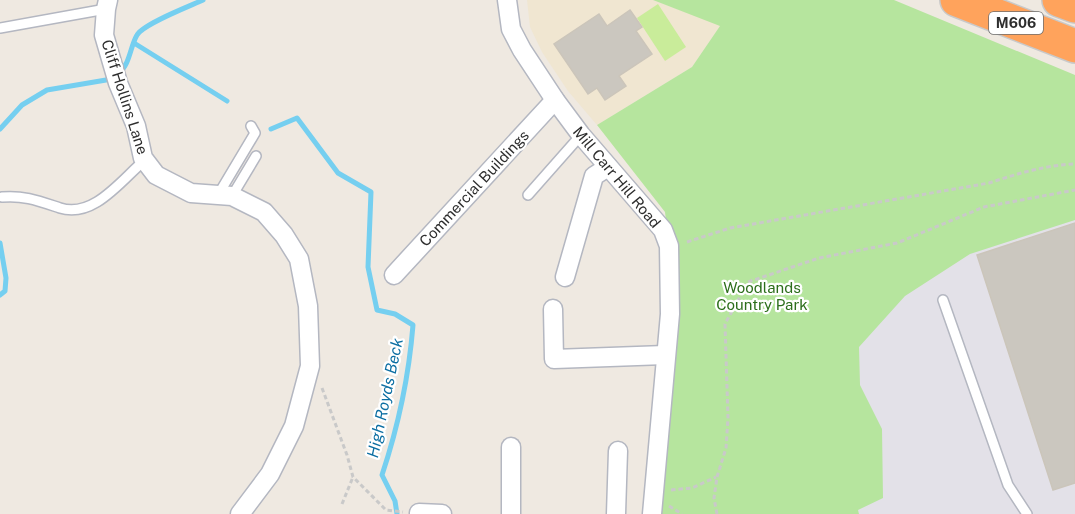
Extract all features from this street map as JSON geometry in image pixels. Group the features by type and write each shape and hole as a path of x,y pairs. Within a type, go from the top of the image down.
{"highway":[{"name":"M606","path":"957,0 1075,46"},
{"name":"M606","path":"1059,0 1075,6"}],"street":[{"name":"Mill Carr Hill Road","path":"507,0 511,28 522,50 580,135 663,230 669,246 670,314 652,514"},
{"name":"Cliff Hollins Lane","path":"107,4 104,35 118,83 136,126 145,160 156,175 191,193 225,196 264,212 284,235 298,259 308,306 310,366 294,426 270,474 240,514"},
{"name":"Commercial Buildings","path":"394,275 555,100"},
{"path":"565,277 594,176 608,167"},
{"path":"553,309 554,359 665,355"},
{"path":"511,447 511,514"},
{"path":"616,514 618,451"},
{"path":"414,512 442,514"}],"lane":[{"path":"0,28 107,4"},
{"path":"225,196 255,134 251,126"},
{"path":"528,195 580,135"},
{"path":"225,196 256,156"},
{"path":"2,197 28,196 63,209 80,209 103,197 145,160"},
{"path":"943,300 1008,485 1027,514"}],"path":[{"path":"669,246 683,244 730,228 989,183 1063,164 1075,164"},
{"path":"717,514 714,498 717,477 726,448 728,418 725,324 748,282 819,258 897,243 984,207 1075,190"},
{"path":"310,366 320,382 353,477 386,510 414,512"},
{"path":"342,504 353,477"},
{"path":"670,499 670,490 692,488 717,477"}],"shaded area":[{"path":"527,0 653,0 721,25 692,67 597,125 568,91 542,52 530,27"},
{"path":"1075,208 1075,514 859,514 820,387 887,274"}],"green space":[{"name":"Woodlands Country Park","path":"653,0 894,0 1075,75 1075,220 970,254 905,296 859,347 860,385 882,429 883,498 858,510 859,514 652,514 669,246 665,212 597,125 692,67 720,26"},
{"path":"658,4 686,47 665,61 637,18"}],"building":[{"path":"630,10 642,27 636,31 652,54 619,76 626,86 605,100 597,88 588,94 554,44 599,14 607,26"},
{"path":"1075,223 1075,483 1053,490 977,255"}],"waterway":[{"path":"119,73 141,31 203,0"},
{"name":"High Royds Beck","path":"134,43 227,101"},
{"path":"0,129 22,105 47,90 112,79"},
{"name":"High Royds Beck","path":"271,129 297,118 338,173 371,192 368,267 377,310 395,314 413,325 402,401 382,475 395,501 397,514"},
{"path":"0,243 6,278 5,291 0,295"}]}
